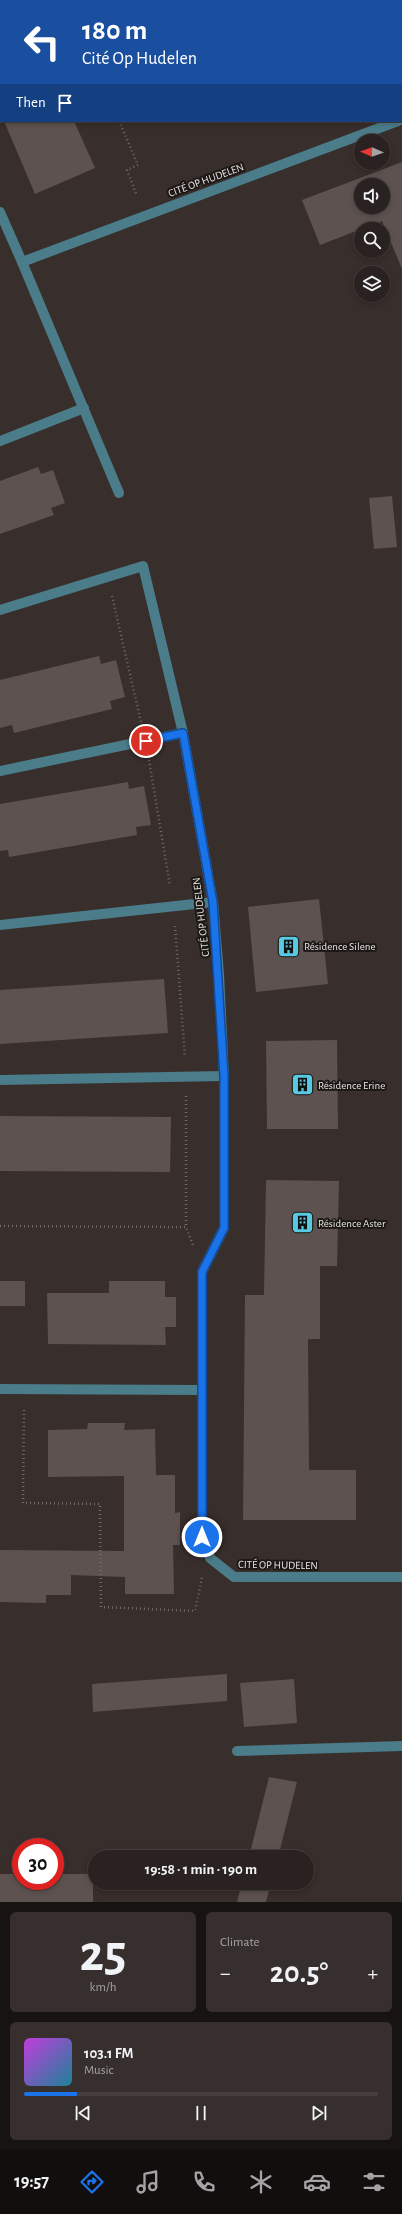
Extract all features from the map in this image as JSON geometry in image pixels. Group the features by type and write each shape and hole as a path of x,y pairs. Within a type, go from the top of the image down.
{"street":[{"name":"CITÉ OP HUDELEN","path":"22,262 395,122"},
{"path":"0,212 119,493"},
{"path":"0,441 84,408"},
{"name":"CITÉ OP HUDELEN","path":"0,610 143,566 183,733 213,902 224,1076 224,1228 202,1272 202,1537 207,1552 210,1558 234,1577 402,1577"},
{"path":"0,771 183,733"},
{"path":"0,925 213,902"},
{"path":"0,1080 224,1076"},
{"path":"0,1389 202,1390"},
{"path":"237,1751 402,1746"}],"path":[{"path":"119,122 138,165 127,170 145,215"},
{"path":"0,1226 186,1227 202,1272"},
{"path":"25,1389 23,1503 100,1504 101,1607 195,1611 207,1552"}],"building":[{"path":"4,122 74,122 95,168 35,194"},
{"path":"402,162 402,269 390,240 390,222 354,222 354,232 320,245 302,200 354,180 354,214 390,214 390,178 360,178 381,170 390,170 390,167"},
{"path":"38,467 41,474 53,470 65,503 51,508 54,515 0,534 0,481"},
{"path":"392,496 397,547 374,549 369,498"},
{"path":"99,656 101,664 116,660 125,697 110,701 112,709 14,733 12,725 0,728 0,680"},
{"path":"128,782 129,789 144,786 151,825 136,827 137,835 9,857 8,850 0,851 0,804"},
{"name":"Résidence Silene","path":"319,899 328,984 256,992 248,907"},
{"path":"164,979 168,1033 0,1044 0,990"},
{"name":"Résidence Erine","path":"337,1040 338,1129 267,1129 266,1041"},
{"path":"0,1116 171,1117 170,1172 0,1171"},
{"path":"266,1180 339,1181 337,1266 320,1266 320,1339 308,1339 309,1470 356,1470 356,1520 243,1520 245,1295 264,1295"},
{"path":"0,1281 25,1281 25,1306 0,1306"},
{"path":"109,1281 165,1281 165,1297 176,1297 176,1327 165,1327 166,1345 48,1344 47,1293 109,1293"},
{"path":"88,1423 125,1423 124,1430 155,1429 156,1475 175,1475 175,1513 180,1512 180,1545 173,1545 174,1594 125,1594 125,1577 71,1575 71,1595 46,1595 46,1603 0,1602 0,1550 124,1551 124,1476 48,1477 48,1430 87,1429"},
{"path":"227,1674 227,1701 93,1712 92,1684"},
{"path":"294,1679 297,1723 244,1727 240,1683"},
{"path":"269,1777 297,1782 280,1850 251,1850"},
{"path":"0,1874 12,1874 12,1890 64,1890 64,1874 88,1874 88,1890 93,1890 93,1902 0,1902"},
{"path":"240,1890 269,1890 266,1902 237,1902"}],"place":[{"name":"Résidence Silene","path":"288,946"},
{"name":"Résidence Erine","path":"302,1085"},
{"name":"Résidence Aster","path":"302,1223"}],"route":[{"path":"146,741 183,733 213,902 219,974 224,1076 224,1228 202,1272 202,1537"}]}
